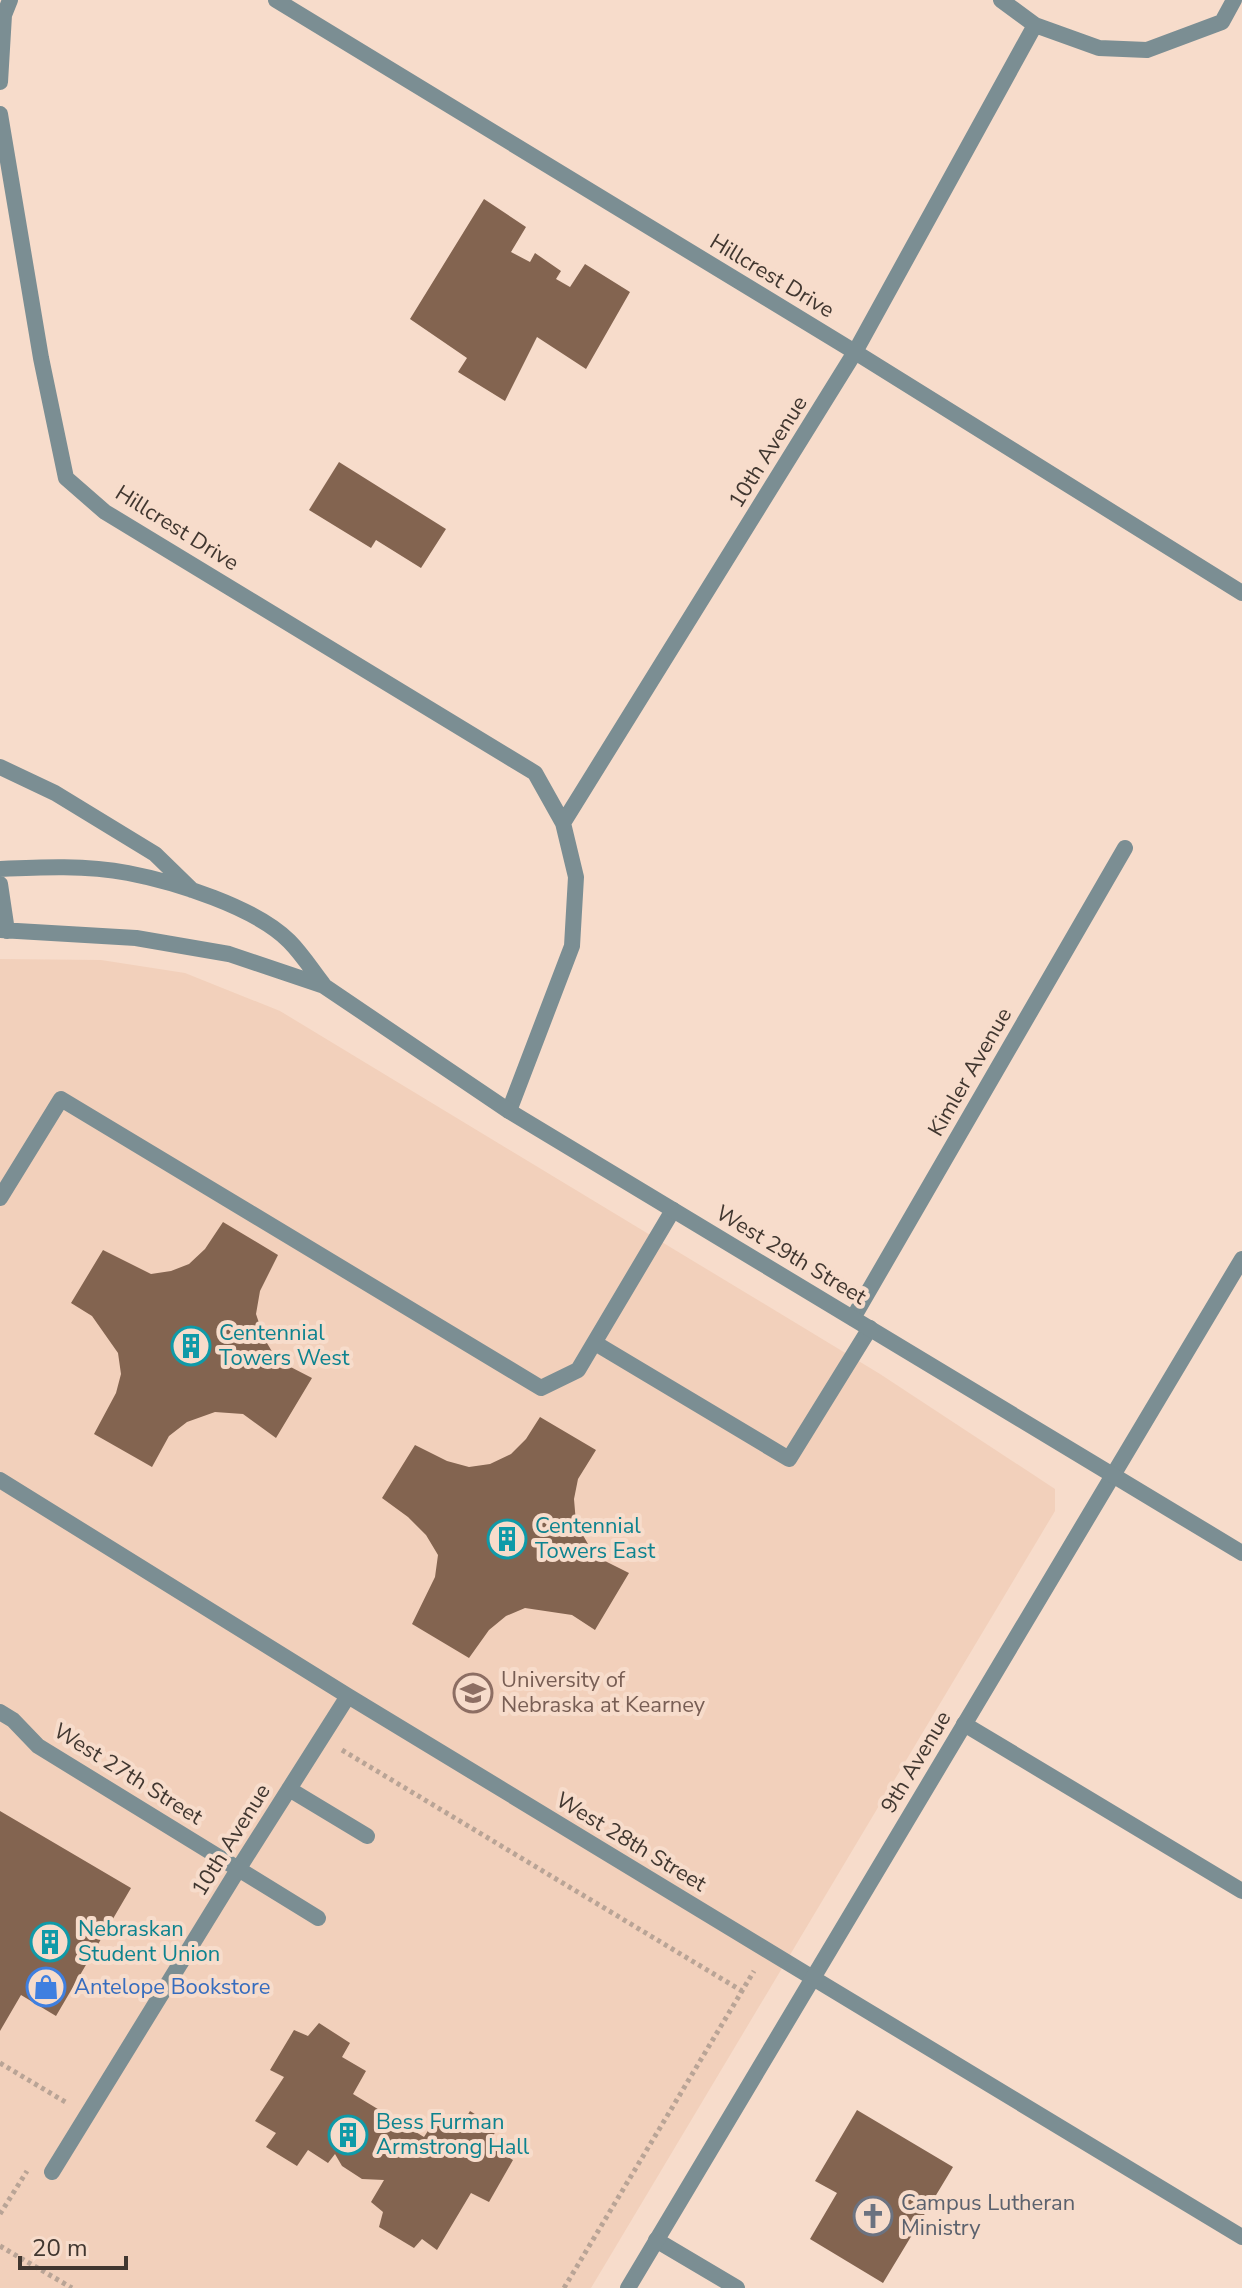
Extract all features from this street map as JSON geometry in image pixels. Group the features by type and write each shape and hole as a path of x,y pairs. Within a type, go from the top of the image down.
{"street":[{"path":"0,82 4,15 10,0"},
{"name":"Hillcrest Drive","path":"276,0 855,352 1242,593"},
{"path":"1001,0 1035,25 1099,48 1147,50 1222,22 1234,0"},
{"name":"10th Avenue","path":"563,823 855,352 1035,25"},
{"name":"Hillcrest Drive","path":"0,114 41,358 66,478 105,512 535,773 563,823"},
{"path":"0,767 55,793 155,854 193,891"},
{"path":"509,1111 572,946 576,877 563,823"},
{"name":"Kimler Avenue","path":"853,1318 1125,848"},
{"name":"West 29th Street","path":"0,869 54,866 127,873 193,891 248,912 288,940 324,986"},
{"path":"0,884 4,931"},
{"name":"West 29th Street","path":"4,931 136,938 229,954 324,986 509,1111 1242,1553"},
{"path":"0,1198 61,1099 541,1388 578,1370 673,1210"},
{"name":"9th Avenue","path":"628,2288 1242,1259"},
{"path":"595,1343 789,1459 870,1328"},
{"name":"West 28th Street","path":"0,1480 348,1696 1242,2237"},
{"name":"10th Avenue","path":"52,2172 348,1696"},
{"name":"West 27th Street","path":"0,1712 13,1720 38,1746 318,1918"},
{"path":"964,1724 1242,1891"},
{"path":"289,1789 367,1836"},
{"path":"656,2240 737,2288"}],"path":[{"path":"341,1749 742,1991"},
{"path":"564,2288 767,1950"},
{"path":"0,2063 68,2104"},
{"path":"0,2246 72,2288"}],"shaded area":[{"name":"University of Nebraska at Kearney","path":"0,959 101,960 185,973 280,1011 880,1374 1055,1489 1055,1511 591,2288 0,2288"}],"building":[{"path":"484,199 526,227 511,252 530,262 535,253 561,271 556,279 570,287 585,264 630,292 586,369 537,337 505,401 458,372 467,358 410,319"},
{"path":"339,462 446,529 421,568 376,540 371,548 309,510"},
{"name":"Centennial Towers West","path":"223,1222 278,1255 260,1291 256,1314 264,1338 277,1360 312,1378 276,1438 243,1414 215,1412 187,1422 169,1436 152,1467 94,1434 116,1393 121,1374 118,1353 92,1316 71,1303 103,1250 151,1274 171,1271 189,1264 205,1249"},
{"name":"Centennial Towers East","path":"540,1417 596,1450 578,1479 574,1499 576,1523 588,1544 603,1560 629,1573 595,1630 572,1615 525,1608 506,1616 489,1630 469,1658 412,1624 435,1577 438,1555 426,1535 382,1498 415,1445 447,1461 469,1467 490,1464 511,1454 526,1439"},
{"name":"Nebraskan Student Union","path":"0,1811 131,1888 56,2016 21,1995 0,2031"},
{"name":"Bess Furman Armstrong Hall","path":"319,2023 350,2043 342,2057 366,2071 353,2094 424,2137 438,2115 460,2128 470,2111 497,2128 489,2145 513,2160 489,2202 471,2193 437,2250 422,2239 414,2248 379,2227 383,2212 371,2202 384,2180 362,2179 342,2166 335,2154 328,2163 308,2150 297,2166 266,2147 276,2133 255,2121 284,2077 270,2070 294,2030 308,2036"},
{"name":"Campus Lutheran Ministry","path":"857,2110 953,2167 883,2283 810,2239 837,2193 815,2181"}],"place":[{"name":"Centennial Towers West","path":"191,1346"},
{"name":"Centennial Towers East","path":"507,1539"},
{"name":"University of Nebraska at Kearney","path":"473,1693"},
{"name":"Nebraskan Student Union","path":"50,1942"},
{"name":"Antelope Bookstore","path":"46,1987"},
{"name":"Bess Furman Armstrong Hall","path":"348,2135"},
{"name":"Campus Lutheran Ministry","path":"873,2216"}]}
